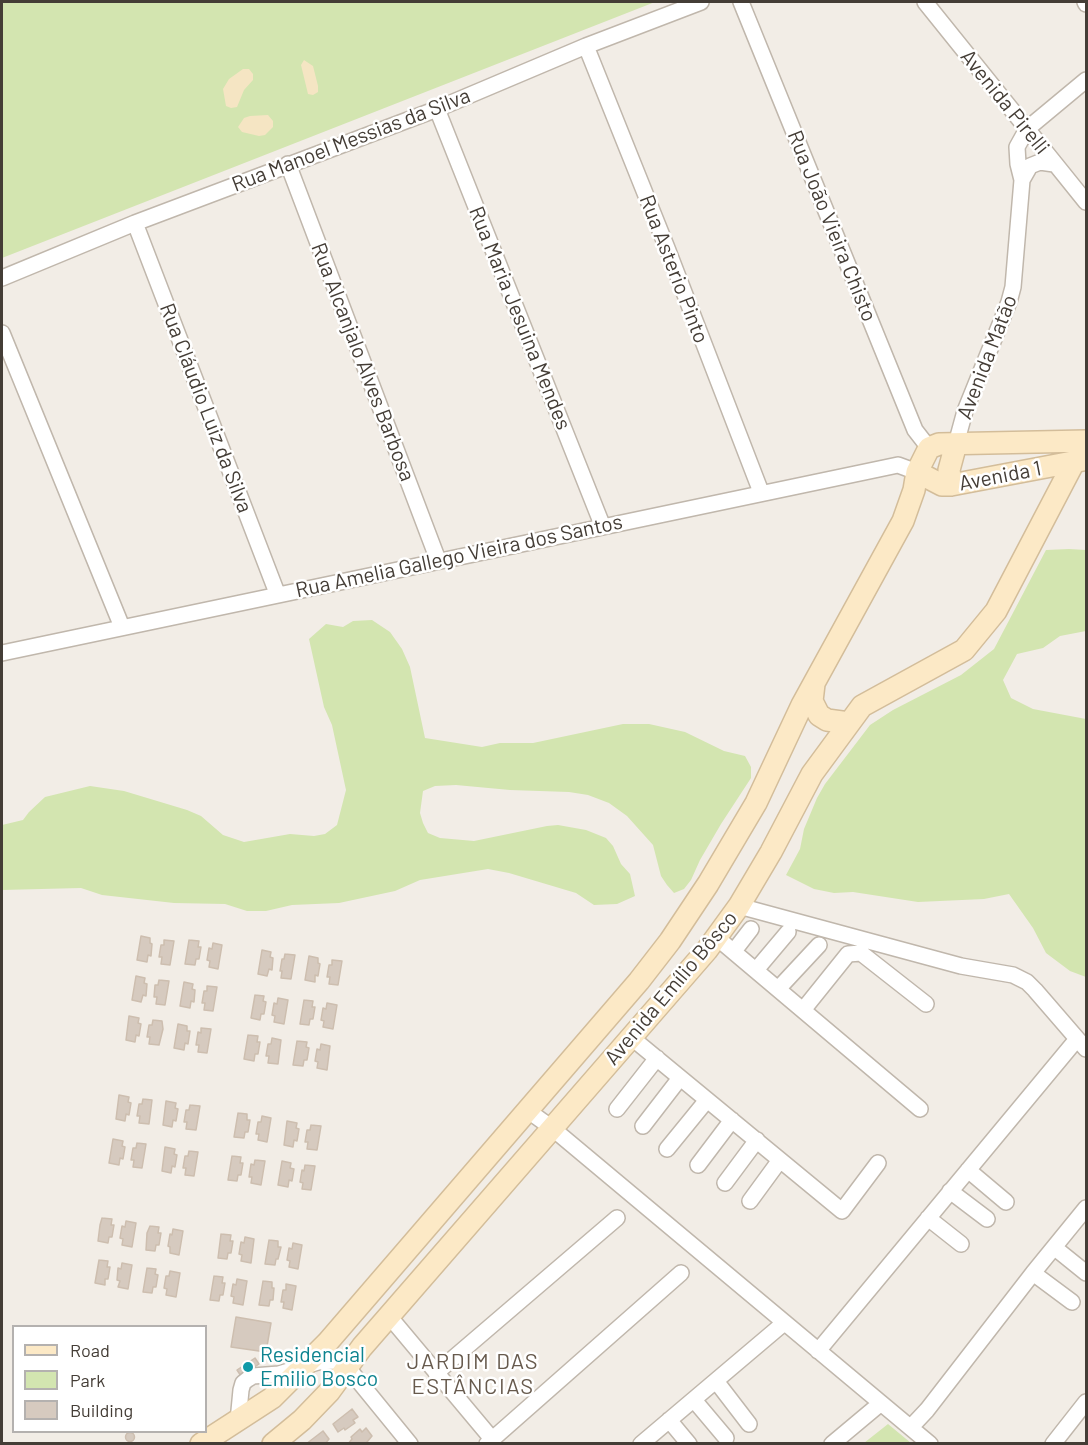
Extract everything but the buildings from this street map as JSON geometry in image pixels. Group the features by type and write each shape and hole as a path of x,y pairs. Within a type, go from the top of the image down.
{"main road":[{"path":"928,448 939,444 1086,441"},
{"path":"951,486 949,470 956,444"},
{"name":"Avenida Emílio Bôsco","path":"201,1443 272,1398 350,1317 639,981 670,941 708,884 759,796 814,683 903,521 914,490 917,472 928,448"},
{"name":"Avenida Emílio Bôsco","path":"273,1443 302,1420 329,1392 389,1316 711,944 739,906 771,852 812,774 862,706 964,650 996,611 1080,461"},
{"name":"Avenida 1","path":"917,472 942,485 951,486 1080,461"},
{"path":"814,683 812,701 819,715 827,720 849,723"},
{"path":"670,941 681,935 694,933 711,944"}],"street":[{"name":"Rua Manoel Messias da Silva","path":"2,278 135,223 437,109 586,46 701,2"},
{"name":"Rua João Vieira Chisto","path":"741,2 915,430 928,448"},
{"name":"Avenida Pirelli","path":"925,2 1086,201"},
{"name":"Rua Asterio Pinto","path":"586,46 761,492"},
{"path":"1027,129 1086,80"},
{"name":"Rua Maria Jesuina Mendes","path":"437,109 603,527"},
{"name":"Avenida Matão","path":"956,444 965,411 1013,287 1022,180 1017,147 1027,129"},
{"path":"1022,180 1030,166 1040,162 1054,164"},
{"name":"Rua Alcanjalo Alves Barbosa","path":"288,164 438,560"},
{"name":"Rua Cláudio Luiz da Silva","path":"135,223 278,593"},
{"path":"2,333 122,627"},
{"name":"Rua Amelia Gallego Vieira dos Santos","path":"2,653 761,492 898,465 917,472"},
{"path":"739,906 961,966 1014,975 1027,982 1035,990 1082,1044 968,1170 818,1351"},
{"path":"734,951 751,929"},
{"path":"756,970 788,932"},
{"path":"711,944 734,951 920,1109"},
{"path":"778,989 819,945"},
{"path":"803,1010 848,954 861,953 926,1004"},
{"path":"632,1038 842,1211 878,1163"},
{"path":"617,1109 657,1058"},
{"path":"643,1126 680,1077"},
{"path":"667,1149 707,1100"},
{"path":"527,1110 552,1128 930,1443"},
{"path":"698,1165 732,1120"},
{"path":"725,1183 757,1140"},
{"path":"750,1201 780,1160"},
{"path":"968,1170 1006,1202"},
{"path":"950,1191 987,1219"},
{"path":"911,1427 927,1410 1086,1208"},
{"path":"436,1372 617,1218"},
{"path":"928,1218 961,1244"},
{"path":"1055,1248 1086,1273"},
{"path":"389,1316 490,1441 681,1273"},
{"path":"1033,1273 1072,1302"},
{"path":"646,1442 784,1323"},
{"path":"238,1421 241,1390 243,1383 248,1379 253,1376 279,1374 318,1362 334,1361 341,1362 348,1368 410,1443"},
{"path":"716,1381 749,1424"},
{"path":"694,1400 726,1438"},
{"path":"1053,1443 1086,1402"},
{"path":"832,1443 881,1403"},
{"path":"669,1420 689,1443"}],"green space":[{"path":"2,2 655,2 2,258"},
{"path":"1046,550 1086,550 1086,631 1060,636 1043,648 1017,654 1003,680 1011,698 1033,709 1086,719 1086,977 1070,971 1046,953 1033,928 1009,894 984,899 918,902 853,892 834,893 814,889 786,875 800,849 804,829 817,798 870,725 893,710 961,675 994,649"},
{"path":"372,620 390,632 402,649 410,667 425,738 482,747 500,743 533,743 623,724 649,724 685,732 724,751 745,756 751,767 751,778 721,824 684,889 674,893 667,885 661,876 653,845 627,816 609,803 588,795 569,792 456,785 435,786 423,791 420,813 428,833 440,838 474,841 547,826 558,825 586,830 606,838 613,846 621,864 630,874 635,896 617,904 594,905 576,893 488,869 420,880 395,891 339,903 292,905 266,911 247,911 225,904 174,903 102,895 81,888 2,890 2,825 23,820 45,797 90,786 124,791 187,810 201,816 223,835 244,842 290,834 314,836 325,834 337,825 346,790 332,725 324,707 309,639 326,624 343,627 353,621"},
{"path":"888,1424 911,1443 864,1443"}],"sand":[{"path":"304,60 313,66 318,92 313,95 308,94 301,65"},
{"path":"243,69 249,69 253,74 253,80 244,90 237,107 231,108 226,106 223,89 229,79"},
{"path":"268,115 273,121 273,127 265,135 242,132 238,127 244,118"}],"place":[{"name":"Residencial Emilio Bosco","path":"248,1367"}],"district":[{"name":"JARDIM DAS ESTÂNCIAS","path":"473,1374"}]}
